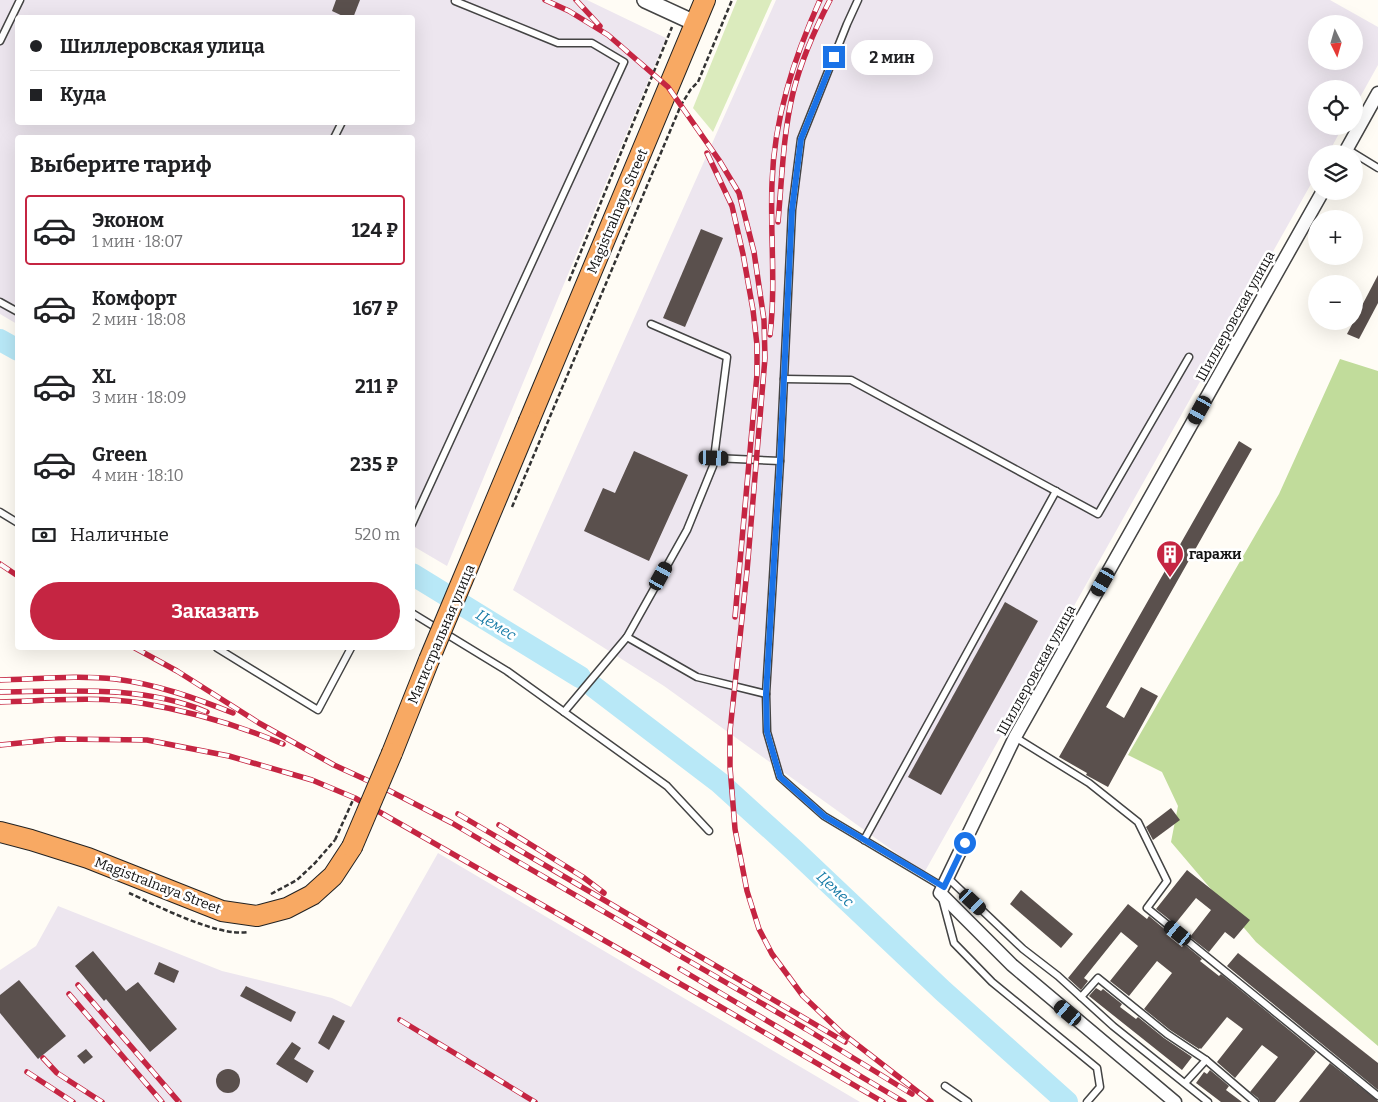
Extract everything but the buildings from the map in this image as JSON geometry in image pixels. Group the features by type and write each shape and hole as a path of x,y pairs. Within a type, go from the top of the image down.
{"highway":[{"name":"Magistralnaya Street","path":"529,422 705,0"},
{"name":"Магистральная улица","path":"344,844 392,753 529,422"},
{"name":"Magistralnaya Street","path":"0,832 88,858 222,911 257,916 287,908 312,895 334,876 344,844"}],"street":[{"path":"645,0 695,24"},
{"path":"1348,145 1378,93"},
{"name":"Шиллеровская улица","path":"944,886 1016,737 1318,200"},
{"path":"944,886 1012,965 1176,1102"}],"lane":[{"path":"0,41 20,0"},
{"path":"858,0 801,139 792,210 766,694 767,732 780,777 824,816 944,886 1208,1102"},
{"path":"415,517 624,62 592,43 558,43 455,1"},
{"path":"1363,160 1378,168"},
{"path":"0,302 15,310"},
{"path":"564,712 626,637 688,530 713,466 727,358 651,324"},
{"path":"784,379 851,380 1098,514 1189,357"},
{"path":"714,458 780,461"},
{"path":"864,840 1056,491"},
{"path":"0,512 15,521"},
{"path":"415,615 507,671 667,786 709,831"},
{"path":"626,637 697,678 766,694"},
{"path":"220,650 318,710 349,650"},
{"path":"1016,737 1089,783 1138,822 1168,881 1147,908 1378,1096"},
{"path":"944,886 954,943 992,982 1097,1068 1100,1087 1089,1100"},
{"path":"1081,997 1098,978 1167,1034 1206,1060 1254,1102"},
{"path":"1185,1083 1206,1060"},
{"path":"945,1086 968,1102"}],"path":[{"path":"512,508 681,105 698,82 732,0"},
{"path":"568,282 677,15"},
{"path":"263,897 298,880 315,863 344,844"}],"shaded area":[{"path":"0,0 587,0 666,38 447,566 415,547 415,135 15,135 15,323 0,314"},
{"path":"776,0 1330,0 1357,15 1308,15 1308,70 1363,70 1363,19 1378,27 1378,65 1363,92 1363,80 1308,80 1308,135 1338,135 1333,145 1308,145 1308,189 924,873 664,686 513,590"},
{"path":"438,853 860,1102 0,1102 0,970 36,946 58,906 222,971 332,998 351,1007"}],"green space":[{"path":"737,0 772,0 713,132 693,108"},
{"path":"1340,359 1378,371 1378,1046 1256,942 1171,842 1178,806 1162,772 1128,755 1279,494"}],"waterway":[{"name":"Цемес","path":"0,340 15,348"},
{"name":"Цемес","path":"415,576 580,677"},
{"name":"Цемес","path":"594,687 720,783 943,991 1067,1102"}],"railway":[{"path":"545,0 569,11 608,35 668,87 719,160 739,193 754,252 764,320 765,358 747,571 730,731 730,767 735,829 747,891 759,929 772,954 803,996 842,1033 931,1102"},
{"path":"576,0 600,26"},
{"path":"770,335 773,297 772,183 777,135 781,112 794,66 820,0"},
{"path":"778,222 785,140 793,93 809,45 830,0"},
{"path":"707,153 732,206 743,254 757,345 757,374 735,617"},
{"path":"0,564 15,574"},
{"path":"139,650 177,671 259,723 334,765 452,823 806,1029 912,1094"},
{"path":"0,680 72,677 130,681 175,692 233,713"},
{"path":"0,692 79,691 131,694 183,703 207,712"},
{"path":"0,702 88,699 141,703 213,719 283,744"},
{"path":"0,745 59,739 147,740 229,756 312,780 355,798 883,1102"},
{"path":"458,814 845,1042"},
{"path":"499,825 583,877 604,893"},
{"path":"680,969 904,1102"},
{"path":"78,985 179,1102"},
{"path":"69,994 162,1102"},
{"path":"400,1020 535,1102"},
{"path":"43,1058 57,1073 102,1102"},
{"path":"27,1072 73,1102"}],"place":[{"name":"гаражи","path":"1170,578"}],"route":[{"path":"834,57 801,139 792,210 766,694 767,732 780,777 824,816 944,887 965,843"}]}
